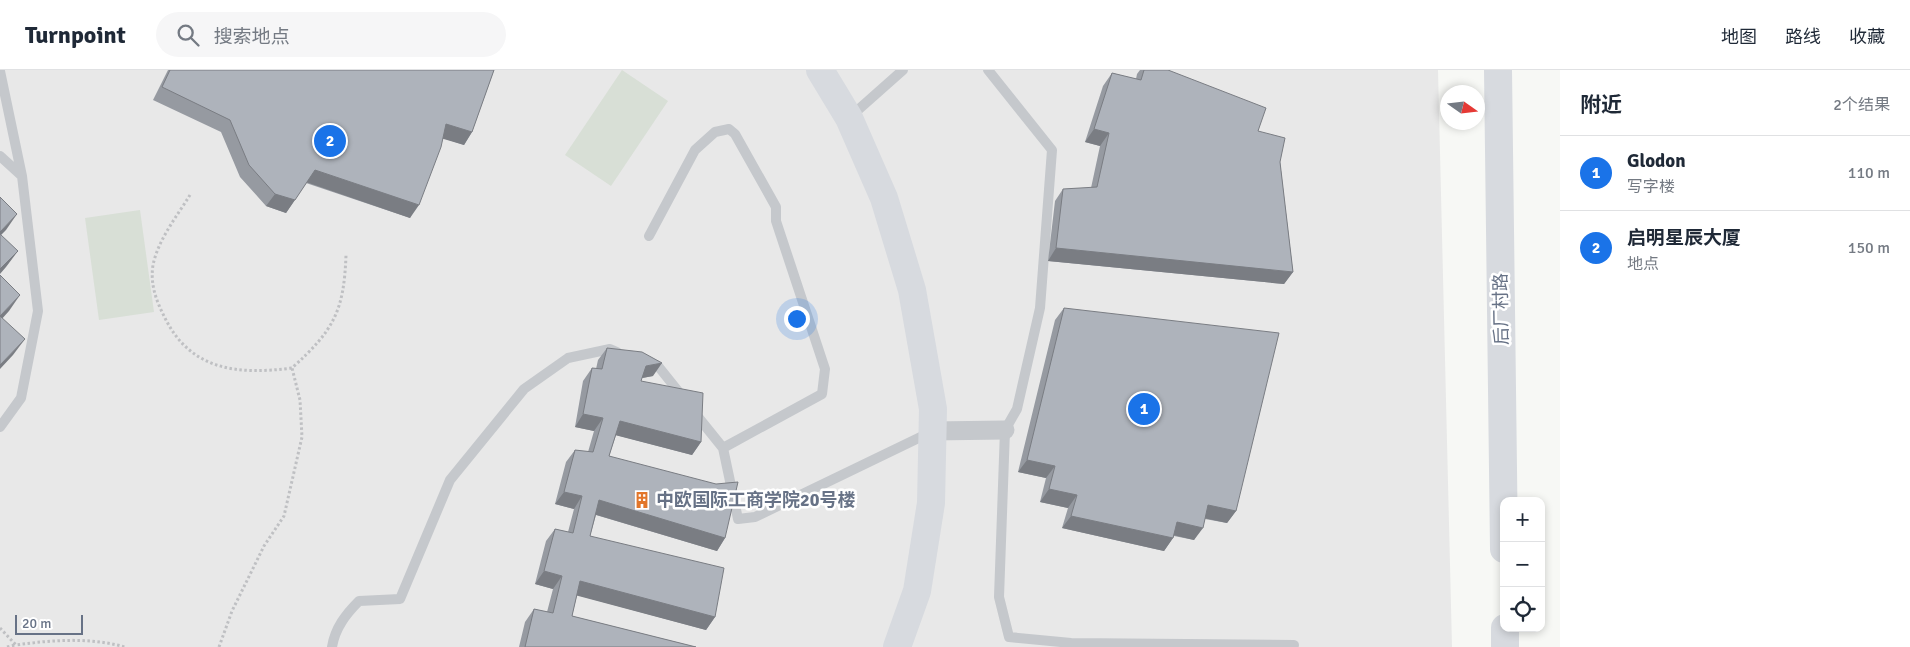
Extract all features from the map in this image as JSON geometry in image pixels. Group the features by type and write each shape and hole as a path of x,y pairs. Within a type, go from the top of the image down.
{"street":[{"path":"820,70 849,118 884,198 912,290 933,409 930,503 917,591 897,647"},
{"name":"后厂村路","path":"1498,70 1504,542"},
{"path":"932,431 1004,430"},
{"path":"1505,632 1505,647"}],"lane":[{"path":"849,118 904,70"},
{"path":"988,70 1052,150 1040,308 1018,409 1004,430 1000,597 1009,637 1071,643 1294,645"},
{"path":"0,71 22,176 38,311 21,398 0,427"},
{"path":"649,236 695,150 715,132 729,129 735,134 776,207 776,221 825,369 822,394 723,448"},
{"path":"0,156 22,176"},
{"path":"332,647 335,633 346,615 359,600 400,599 450,480 524,389 568,358 610,349 658,366 723,448 738,519 755,516 932,431"}],"path":[{"path":"190,195 168,228 153,265 154,296 170,328 191,354 231,371 263,372 292,368 319,344 336,316 345,286 346,255"},
{"path":"220,647 232,611 264,546 284,516 302,437 300,400 292,368"},
{"path":"0,628 17,646"},
{"path":"8,647 48,641 85,640 125,647"}],"shaded area":[{"path":"0,70 1438,70 1452,647 0,647"},
{"path":"622,70 668,101 611,186 565,155"},
{"path":"140,210 154,312 99,320 85,218"}],"building":[{"path":"170,70 494,70 472,132 446,124 441,147 419,205 315,170 295,200 275,194 249,165 230,120 162,87"},
{"path":"1144,70 1168,70 1266,108 1258,131 1285,138 1280,162 1293,272 1056,248 1063,189 1097,187 1109,133 1094,129 1112,73 1141,80"},
{"path":"0,197 17,214 0,232"},
{"path":"0,234 18,251 0,269"},
{"path":"0,275 20,295 0,316"},
{"path":"1064,308 1279,333 1236,511 1208,505 1203,528 1177,522 1173,538 1071,516 1077,495 1049,489 1055,466 1027,460"},
{"path":"0,316 25,339 0,365"},
{"name":"中欧国际工商学院20号楼","path":"607,348 642,352 662,363 646,366 641,381 703,393 701,442 620,421 609,456 716,484 738,482 725,538 599,500 590,536 724,568 715,617 580,581 572,616 696,647 525,647 534,609 553,613 562,576 544,571 555,529 573,533 582,496 564,492 575,450 593,452 603,418 583,414 592,368 602,369"}],"place":[{"name":"启明星辰大厦","path":"330,141"},
{"name":"Glodon","path":"1144,409"},
{"name":"中欧国际工商学院20号楼","path":"642,500"}]}
